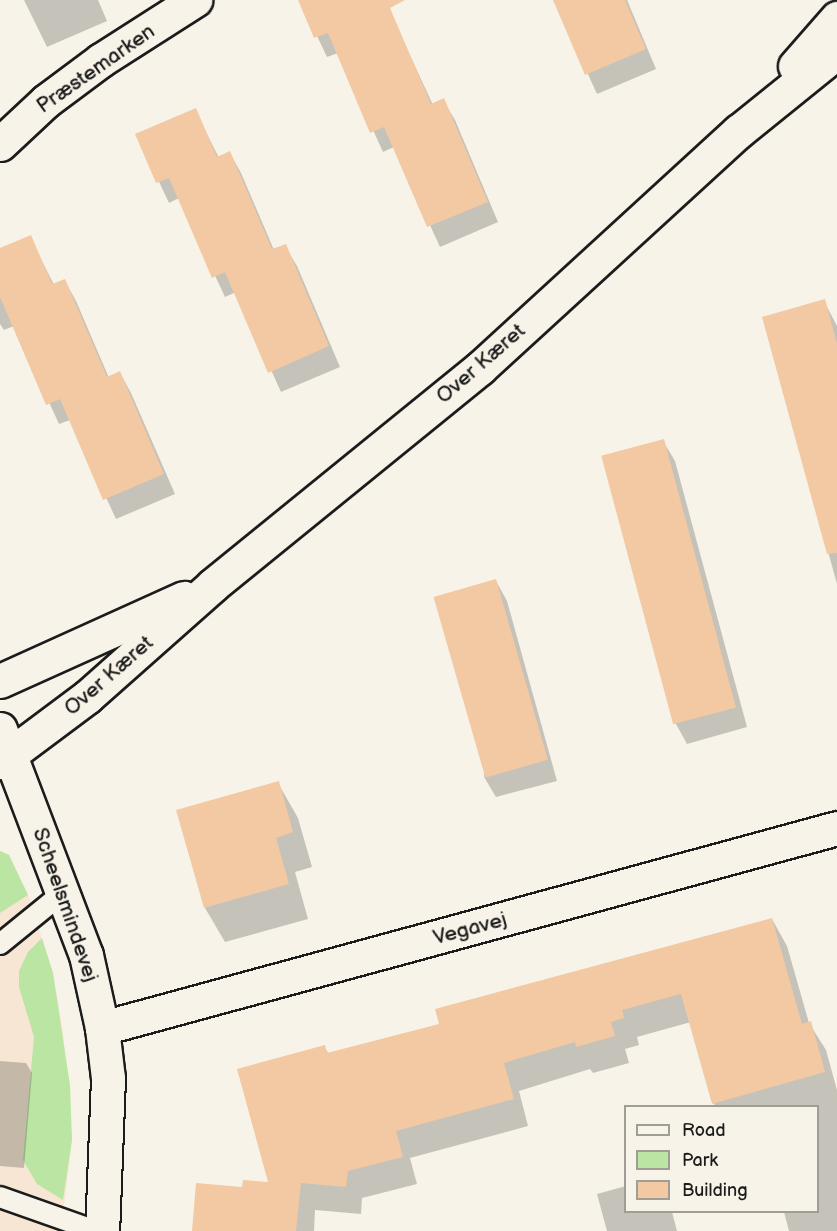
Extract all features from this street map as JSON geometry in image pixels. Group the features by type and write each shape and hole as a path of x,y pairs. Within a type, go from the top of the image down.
{"street":[{"name":"Præstemarken","path":"0,144 46,101 100,60 195,0"},
{"name":"Over Kæret","path":"739,131 837,18"},
{"name":"Over Kæret","path":"3,748 87,697 213,585 480,368 739,131 837,52"},
{"name":"Over Kæret","path":"0,681 213,585"},
{"name":"Scheelsmindevej","path":"3,748 64,892 86,955 102,1028 108,1078 102,1231"},
{"name":"Vegavej","path":"102,1028 837,828"}],"lane":[{"path":"0,944 64,892"},
{"path":"0,1197 96,1231"}],"shaded area":[{"path":"0,851 9,855 28,895 53,973 63,1032 72,1140 61,1231 0,1231"}],"green space":[{"path":"0,851 9,855 28,895 0,913"},
{"path":"42,938 53,973 70,1085 72,1140 63,1200 37,1184 23,1160 34,1037 19,987 19,971 28,952"}],"building":[{"path":"298,0 405,0 390,8 431,104 444,98 488,202 427,227 384,127 370,133 328,33 314,38"},
{"path":"553,0 625,0 646,49 585,75"},
{"path":"196,108 217,157 230,151 272,249 286,244 329,346 268,373 225,272 212,278 169,178 156,183 135,134"},
{"path":"31,235 52,284 65,279 107,377 120,371 164,474 103,500 60,399 46,405 0,297 0,248"},
{"path":"825,299 837,344 837,553 827,554 762,317"},
{"path":"664,439 736,708 673,724 601,456"},
{"path":"496,579 548,760 485,778 434,597"},
{"path":"279,781 293,832 276,838 289,884 204,908 176,810"},
{"path":"772,918 802,1024 811,1021 825,1072 712,1104 681,994 622,1010 624,1018 611,1022 615,1036 576,1047 575,1042 504,1063 514,1099 396,1131 403,1157 348,1171 346,1187 301,1183 296,1231 192,1231 196,1183 242,1187 243,1180 268,1182 237,1069 325,1045 327,1053 439,1024 435,1009"}]}
